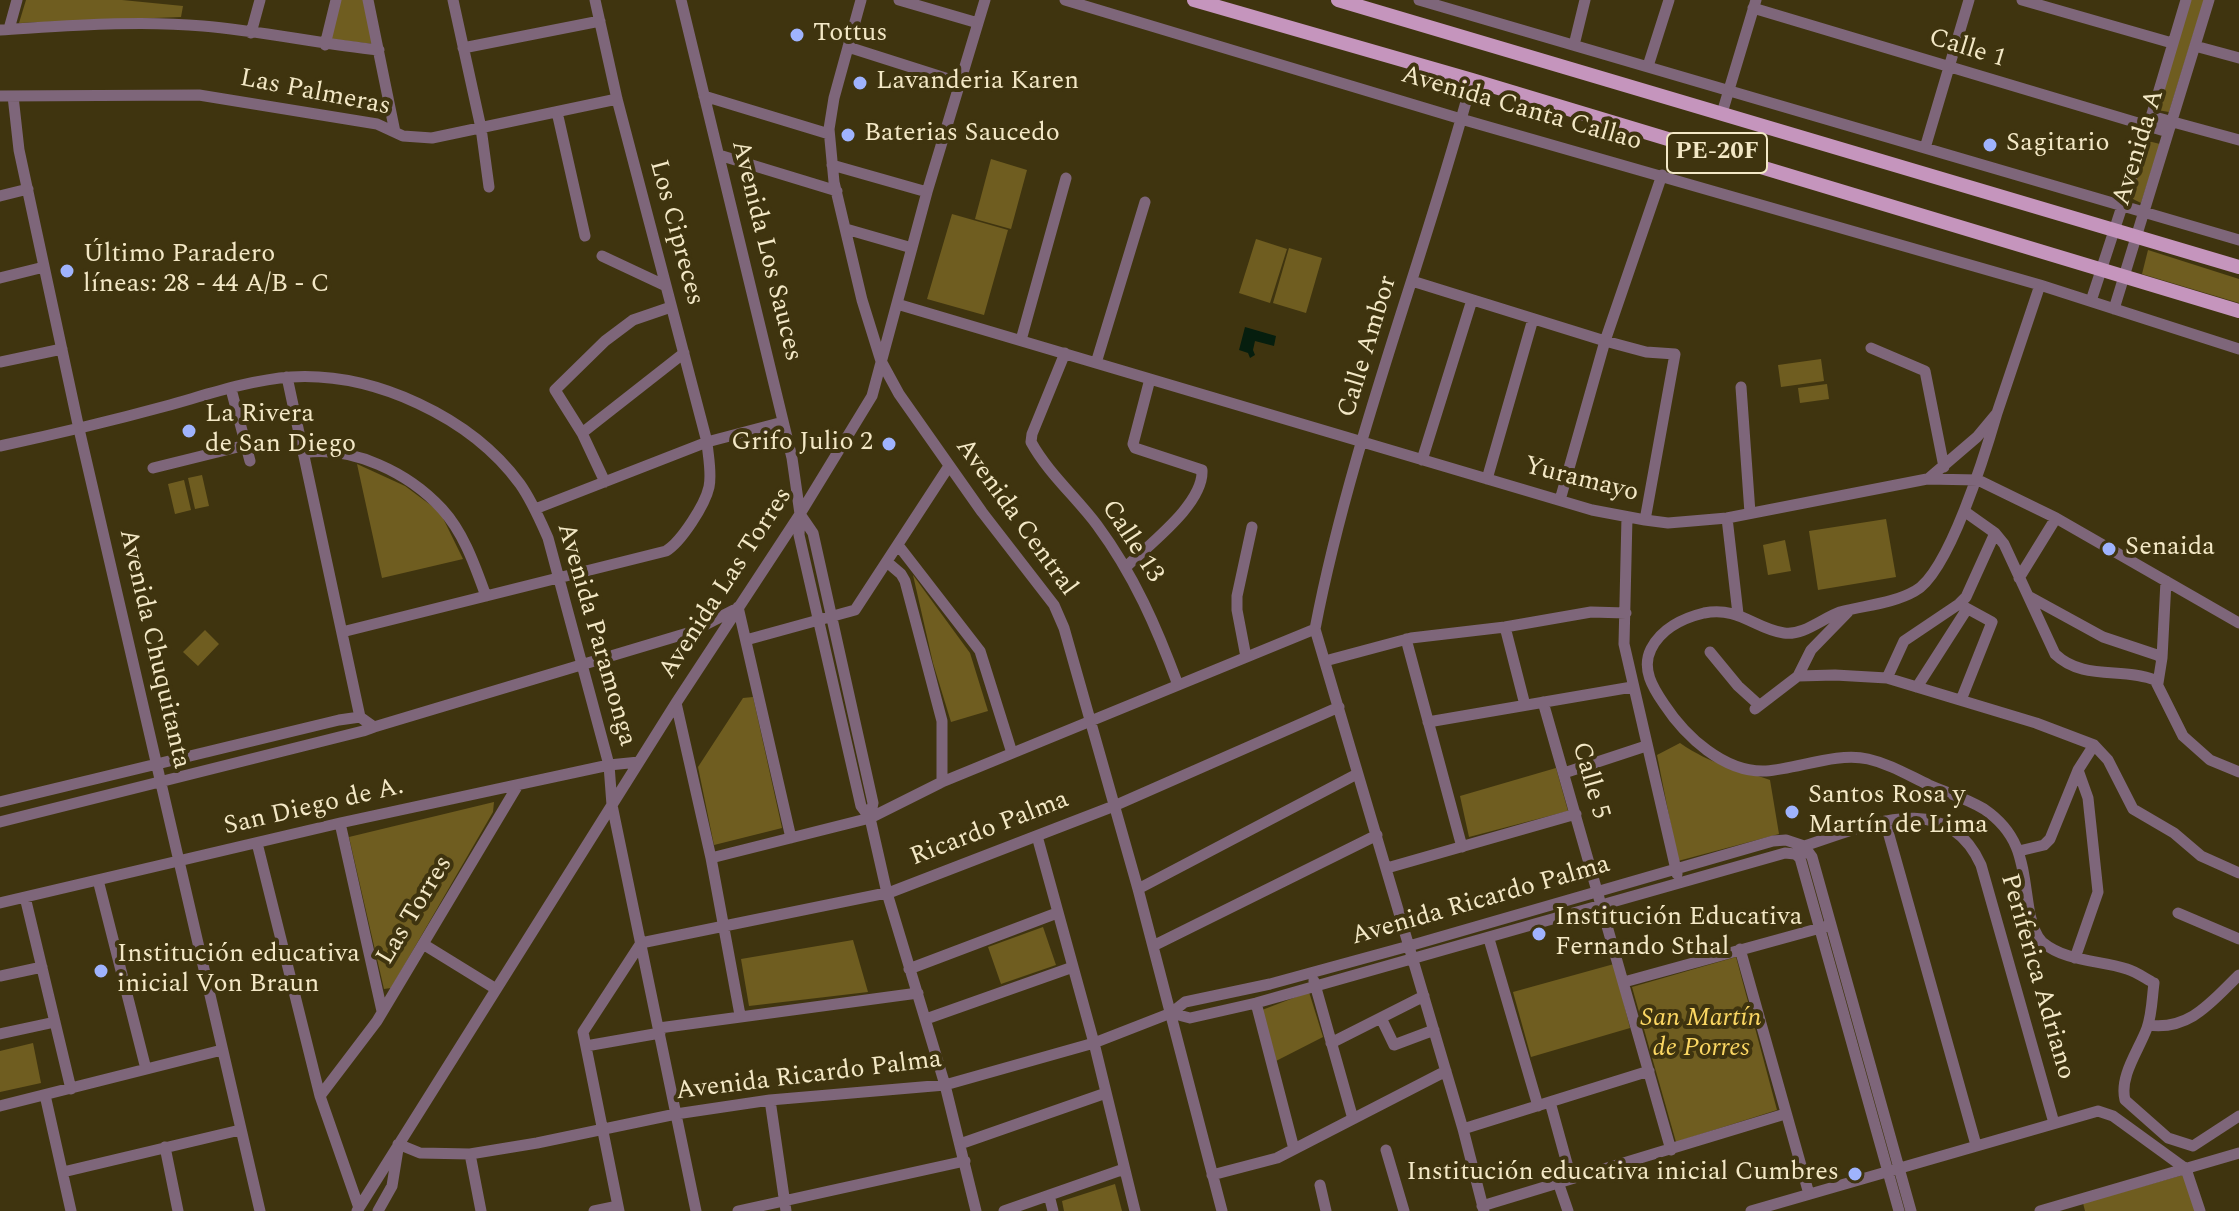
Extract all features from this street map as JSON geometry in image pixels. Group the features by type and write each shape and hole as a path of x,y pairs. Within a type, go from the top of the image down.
{"main road":[{"name":"Avenida Canta Callao","path":"1194,0 1472,80 2239,311"},
{"name":"Avenida Canta Callao","path":"1338,0 1361,3 2239,267"}],"street":[{"path":"17,0 5,30 56,26 201,26 379,50"},
{"path":"251,33 260,0"},
{"path":"325,45 336,0"},
{"path":"368,0 395,132"},
{"path":"453,0 481,128 489,187"},
{"name":"Los Cipreces","path":"559,579 666,551 675,545 705,497 710,477 707,442 617,99 595,0"},
{"name":"Avenida Los Sauces","path":"681,0 792,458 800,514 799,535 861,806 870,818"},
{"name":"Avenida Central","path":"861,0 834,98 829,134 837,191 862,300 881,361 899,394 1054,605 1064,628 1138,889 1222,1211"},
{"path":"899,0 978,23"},
{"name":"Avenida Las Torres","path":"358,1210 872,396 927,192 985,0"},
{"name":"Avenida Canta Callao","path":"1065,0 1461,119 2040,285 2239,349"},
{"path":"1419,0 2239,240"},
{"path":"1574,45 1585,0"},
{"path":"1648,66 1669,0"},
{"path":"1925,148 1969,0"},
{"path":"2022,0 2172,43"},
{"name":"Avenida A","path":"2091,301 2186,0"},
{"name":"Avenida A","path":"2114,309 2209,0"},
{"path":"1722,113 1754,4"},
{"name":"Calle 1","path":"1754,4 1948,67 2170,127 2239,140"},
{"path":"463,48 600,21"},
{"path":"2195,46 2239,58"},
{"path":"848,47 961,83"},
{"name":"Calle Ambor","path":"1315,629 1325,579 1362,443 1472,80"},
{"name":"Las Palmeras","path":"0,96 199,95 377,124 403,136 432,138 617,99"},
{"name":"Avenida Chuquitanta","path":"13,96 19,150 79,429 260,1211"},
{"path":"704,96 829,134"},
{"path":"557,112 585,236"},
{"path":"719,155 837,191"},
{"path":"832,165 927,192"},
{"path":"1560,500 1605,341 1662,175"},
{"path":"1021,340 1066,178"},
{"path":"0,196 28,189"},
{"path":"1096,363 1145,202"},
{"path":"846,229 912,248"},
{"path":"602,256 666,286"},
{"path":"0,278 44,267"},
{"path":"1412,281 1605,341 1646,352 1675,354 1645,520"},
{"path":"2040,285 1978,480 1933,576 1918,590 1898,599 1827,616 1806,629 1786,634 1738,614 1715,612 1683,620 1659,634 1649,653 1649,677 1677,724 1695,743 1725,760 1765,771 1817,761 1864,758 1894,767 1983,809 2010,832 2019,851 2032,922 2040,940 2075,958 2129,969 2154,983 2148,1025 2129,1071 2123,1092 2125,1100 2168,1138 2193,1146 2239,1116"},
{"path":"1422,460 1472,300"},
{"name":"Yuramayo","path":"897,304 1362,443 1560,500 1645,520 1668,523 1727,518 1927,479 1978,480 2056,518 2239,623"},
{"path":"605,482 582,433 555,390 605,341 633,320 671,307"},
{"path":"1487,479 1533,319"},
{"path":"1871,348 1925,371 1944,467"},
{"path":"0,362 62,349"},
{"path":"582,433 684,353"},
{"name":"Calle 13","path":"1065,353 1032,434 1034,447 1126,567 1157,626 1178,685"},
{"name":"Avenida Paramonga","path":"0,446 79,429 231,389 287,377 314,376 371,384 458,425 500,462 519,483 548,538 609,765 612,805 696,1211"},
{"path":"287,377 360,717 374,727"},
{"path":"1126,567 1193,502 1203,476 1202,470 1135,448 1133,444 1150,379"},
{"path":"1741,387 1750,513"},
{"path":"231,389 250,461"},
{"path":"1927,479 1977,437 1997,413"},
{"path":"535,509 707,442 783,422"},
{"path":"153,468 246,445"},
{"path":"303,453 338,452 363,459 422,492 443,509 458,532 486,596"},
{"path":"746,640 855,610 949,466"},
{"path":"1964,511 1995,533 2004,544 2047,640 2064,662 2078,669 2152,678 2158,683 2183,736 2210,760 2239,772"},
{"name":"Avenida Los Sauces","path":"800,514 813,533 833,617 873,803 870,818 887,893 945,1085 976,1211"},
{"path":"1627,517 1624,644 1680,883"},
{"path":"1727,518 1738,614"},
{"path":"2019,578 2056,518"},
{"path":"1246,657 1237,596 1252,527"},
{"path":"1917,687 1963,607 1995,533"},
{"path":"898,545 980,651 1012,753"},
{"path":"887,562 905,581 942,721 942,782"},
{"path":"342,632 559,579"},
{"path":"2158,683 2166,581"},
{"path":"2030,597 2103,637 2162,658"},
{"path":"0,822 363,731 691,632 738,607 791,838"},
{"path":"1887,678 1904,641 1963,607"},
{"path":"1961,700 1992,622 1963,607"},
{"path":"1710,652 1757,707 1798,676 1811,650 1852,609"},
{"path":"1325,661 1406,639 1505,627 1591,612 1626,613"},
{"path":"1505,627 1525,705"},
{"path":"711,858 870,818 942,782 1315,629 1463,1129 1483,1208 1558,1182 1785,1114"},
{"path":"1406,639 1462,847"},
{"path":"1798,676 1887,678 2069,734 2094,745 2108,760 2133,809 2174,833 2201,856 2239,873"},
{"path":"1428,722 1632,687"},
{"name":"Calle 5","path":"1543,702 1671,1150"},
{"path":"676,703 711,858 740,1015"},
{"name":"Ricardo Palma","path":"641,943 887,893 1114,806 1339,707"},
{"path":"0,802 360,717"},
{"path":"2019,851 2044,845 2050,839 2078,770 2094,745"},
{"path":"1564,773 1646,746"},
{"name":"San Diego de A.","path":"0,903 340,823 609,765 639,762"},
{"path":"2075,958 2098,892 2088,798 2078,770"},
{"path":"1138,889 1357,774"},
{"name":"Las Torres","path":"320,1096 382,1011 518,785"},
{"path":"1387,868 1576,814"},
{"name":"Periferica Adriano","path":"1799,850 1885,821 1915,817 1953,829 1974,850 1981,865 2054,1123"},
{"path":"1885,821 1976,1145"},
{"path":"340,823 382,1011"},
{"path":"1153,946 1377,835"},
{"path":"1037,836 1094,1043 1135,1211"},
{"name":"Avenida Ricardo Palma","path":"398,1144 420,1153 470,1154 676,1114 770,1100 945,1085 1094,1043 1171,1013 1185,1002 1409,946 1773,841 1786,840 1799,850"},
{"path":"257,843 320,1096 358,1210"},
{"path":"1799,850 1812,857 1825,927 1893,1169 1911,1211"},
{"name":"Avenida Ricardo Palma","path":"1171,1013 1190,1018 1256,1003 1799,850"},
{"path":"98,880 146,1069"},
{"path":"25,897 71,1089"},
{"path":"909,969 1057,913"},
{"path":"2178,913 2239,939"},
{"path":"1624,982 1825,927"},
{"path":"1489,939 1571,1178"},
{"path":"594,1211 619,1208 583,1032 641,943"},
{"path":"423,944 496,989"},
{"path":"1740,949 1809,1194"},
{"path":"0,976 42,967"},
{"path":"926,1019 1073,967"},
{"path":"1312,972 1353,1119"},
{"path":"2148,1025 2166,1027 2183,1022 2202,1011 2239,975"},
{"path":"586,1046 740,1015 918,993"},
{"path":"1331,1043 1424,996"},
{"path":"1256,1003 1294,1149"},
{"path":"1381,1018 1394,1045 1434,1030"},
{"path":"0,1034 55,1022"},
{"path":"0,1106 222,1050"},
{"path":"1212,1175 1277,1158 1446,1071"},
{"path":"1463,1129 1649,1071"},
{"path":"960,1144 1106,1093"},
{"path":"45,1095 71,1211"},
{"path":"770,1100 785,1206"},
{"path":"1751,1211 2098,1111 2106,1112 2186,1169 2200,1211"},
{"path":"63,1172 240,1130"},
{"name":"Avenida Las Torres","path":"378,1211 392,1186 398,1144"},
{"path":"165,1147 178,1211"},
{"path":"1386,1150 1404,1211"},
{"path":"2040,1211 2078,1206 2239,1153"},
{"path":"470,1154 481,1211"},
{"path":"738,1211 785,1206 965,1161"},
{"path":"1004,1211 1124,1169"},
{"path":"1893,1169 1899,1211"},
{"path":"1558,1182 1568,1211"},
{"path":"1320,1185 1326,1211"},
{"path":"1049,1195 1053,1211"}],"green space":[{"path":"26,0 122,0 183,6 181,17 19,23"},
{"path":"339,0 364,0 373,44 330,39"},
{"path":"2190,0 2204,0 2169,112 2157,110"},
{"path":"2148,141 2160,144 2141,203 2131,198"},
{"path":"991,159 1027,170 1011,229 975,219"},
{"path":"952,214 1008,230 984,315 927,299"},
{"path":"1256,239 1287,249 1270,303 1239,293"},
{"path":"1289,248 1322,258 1306,313 1273,303"},
{"path":"2148,250 2239,279 2239,303 2142,274"},
{"path":"1821,359 1824,381 1781,387 1778,365"},
{"path":"1827,384 1829,399 1800,403 1798,388"},
{"path":"357,464 405,486 440,512 463,559 382,578"},
{"path":"202,475 209,506 195,509 188,478"},
{"path":"184,480 191,510 175,514 168,484"},
{"path":"1886,519 1896,577 1818,590 1809,531"},
{"path":"1785,540 1791,571 1768,575 1763,545"},
{"path":"913,575 970,653 988,711 951,722 933,663"},
{"path":"205,630 219,644 198,666 183,652"},
{"path":"753,697 782,828 714,845 698,767 743,698"},
{"path":"1680,743 1713,761 1770,780 1779,834 1678,861 1657,755"},
{"path":"1556,768 1568,811 1469,837 1460,796"},
{"path":"494,802 493,812 391,988 384,989 349,837"},
{"path":"1043,927 1056,965 1001,984 988,947"},
{"path":"853,940 868,992 749,1006 741,959"},
{"name":"San Martín de Porres","path":"1736,957 1777,1110 1676,1142 1632,987"},
{"path":"1614,964 1630,1028 1531,1057 1513,992"},
{"path":"1309,992 1323,1037 1274,1062 1262,1010"},
{"path":"33,1043 41,1083 0,1092 0,1051"},
{"path":"2183,1175 2197,1211 2085,1211 2083,1203"},
{"path":"1115,1184 1122,1211 1064,1211 1062,1201"}],"shaded area":[{"path":"1245,327 1276,336 1274,346 1255,341 1255,355 1250,358 1248,353 1239,350"}],"place":[{"name":"Tottus","path":"797,35"},
{"name":"Lavanderia Karen","path":"860,83"},
{"name":"Baterias Saucedo","path":"848,135"},
{"name":"Sagitario","path":"1990,145"},
{"name":"Último Paradero líneas: 28 - 44 A/B - C","path":"67,271"},
{"name":"La Rivera de San Diego","path":"189,431"},
{"name":"Grifo Julio 2","path":"889,444"},
{"name":"Senaida","path":"2109,549"},
{"name":"Santos Rosa y Martín de Lima","path":"1792,812"},
{"name":"Institución Educativa Fernando Sthal","path":"1539,934"},
{"name":"Institución educativa inicial Von Braun","path":"101,971"},
{"name":"Institución educativa inicial Cumbres","path":"1855,1174"}]}
